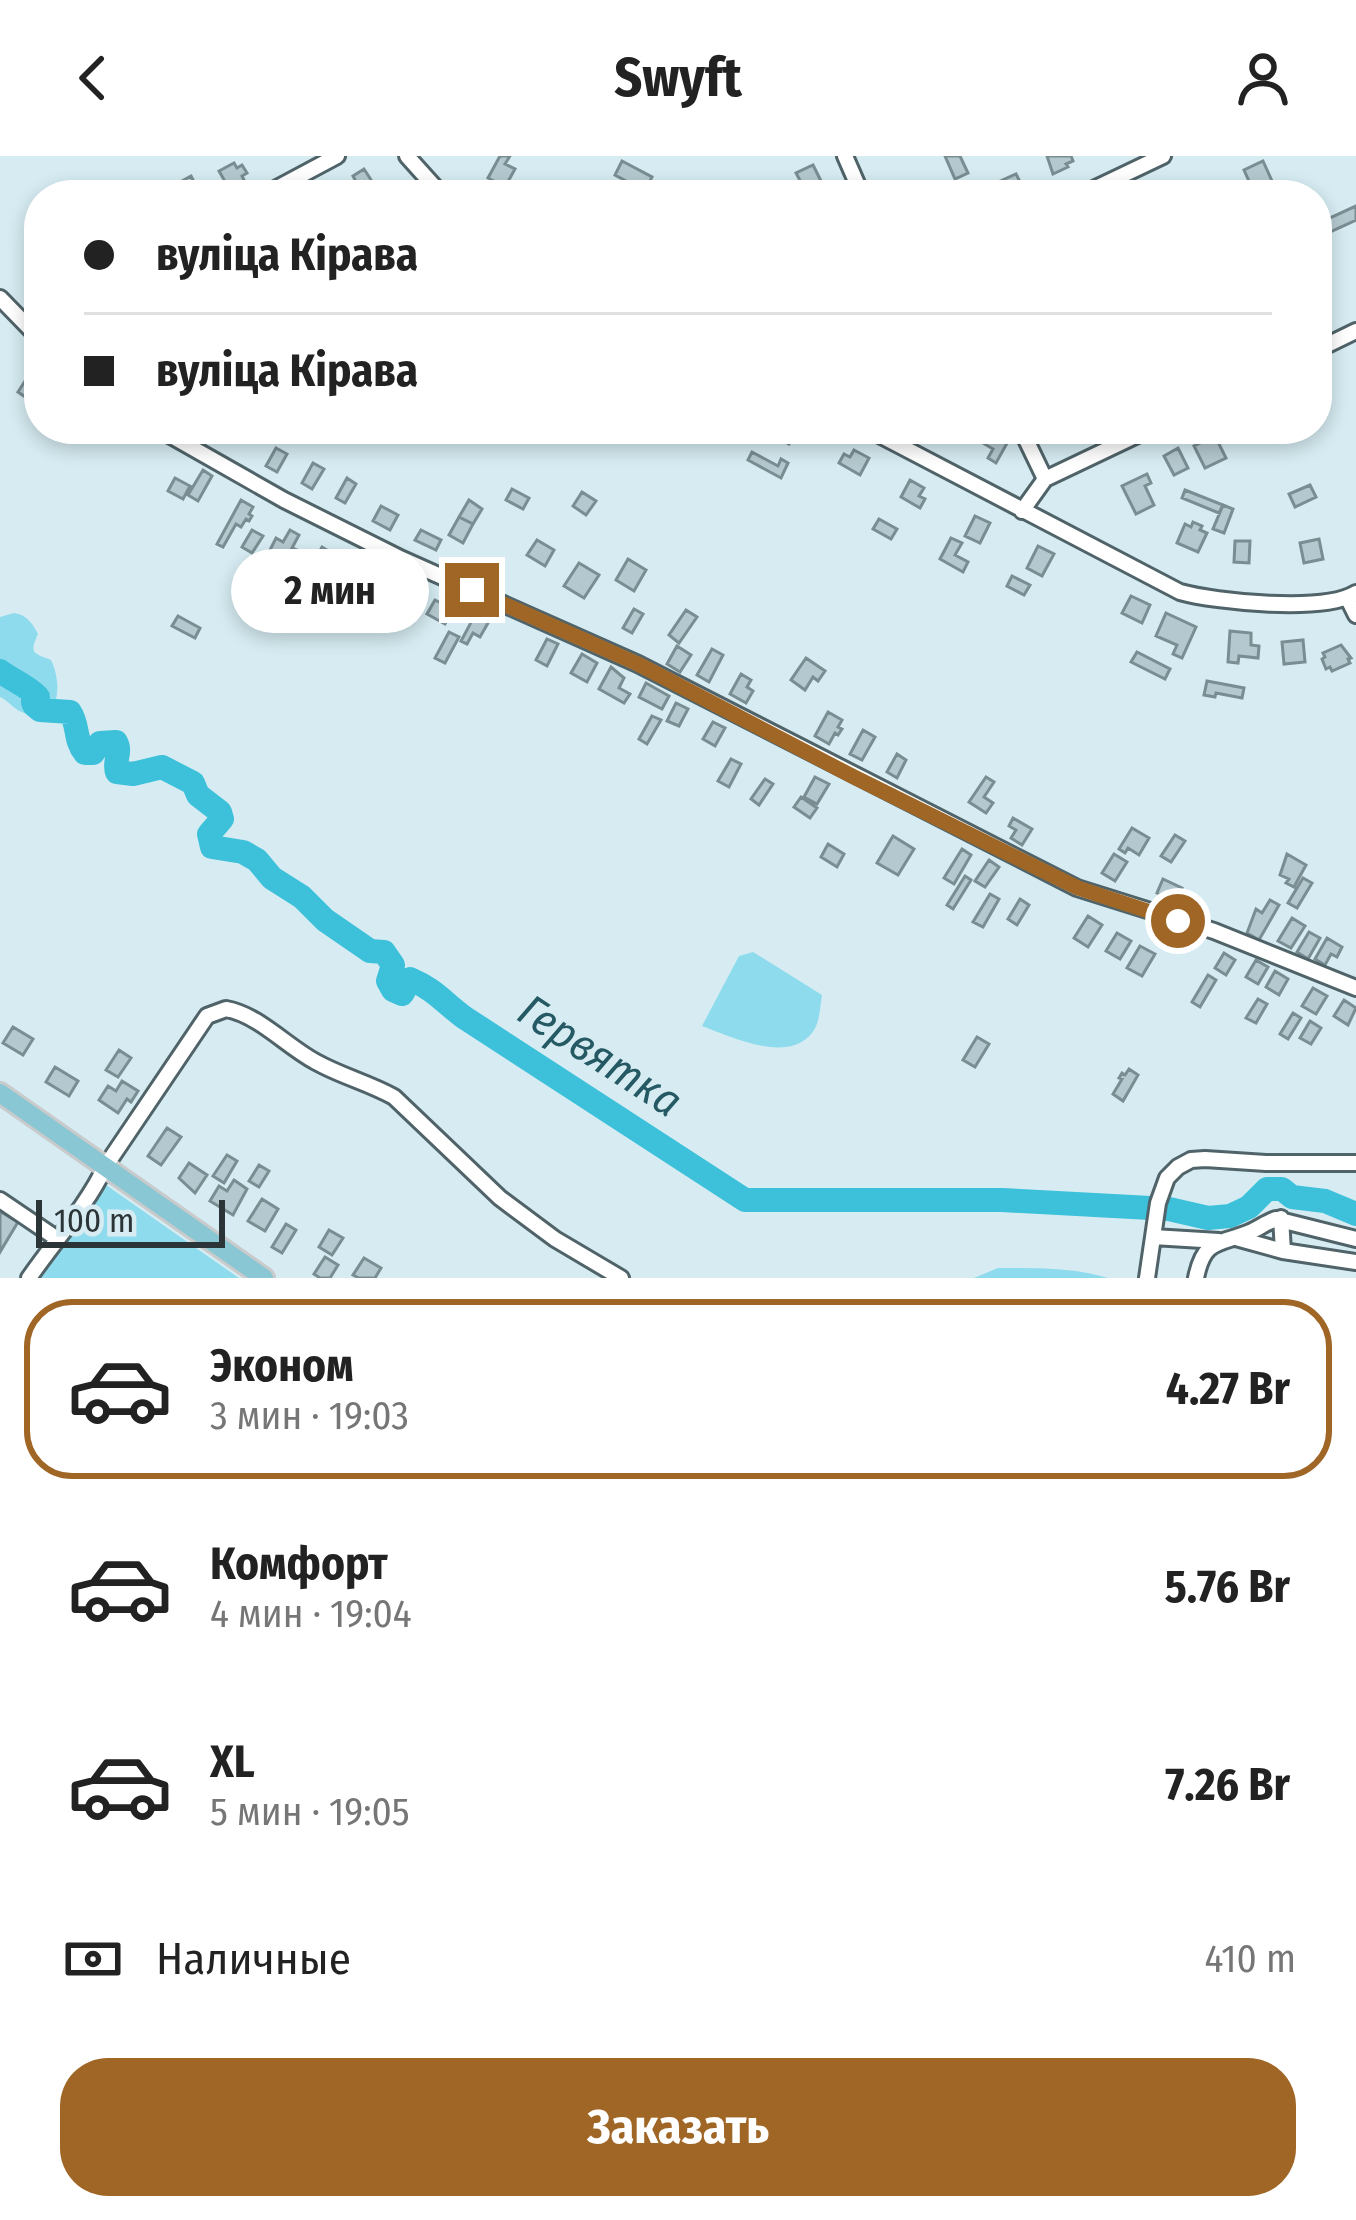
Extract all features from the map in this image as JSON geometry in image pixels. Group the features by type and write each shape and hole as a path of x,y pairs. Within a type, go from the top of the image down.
{"main road":[{"path":"0,1093 264,1278"}],"street":[{"path":"292,180 337,156"},
{"path":"407,156 429,180"},
{"path":"1113,180 1163,156"},
{"path":"0,298 24,323"},
{"path":"185,444 402,559 638,664 1078,888 1214,931 1356,988"},
{"path":"896,444 1161,584 1200,598 1244,603 1352,596 1356,615"},
{"path":"1028,444 1045,479"},
{"path":"1022,511 1045,479 1118,444"},
{"path":"29,1278 96,1187 105,1166 207,1016 235,1010 319,1064 394,1097 500,1198 555,1239 621,1278"},
{"path":"1147,1278 1157,1209 1167,1178 1178,1166 1205,1159 1356,1163"},
{"path":"0,1200 56,1238"},
{"path":"1281,1218 1283,1251"},
{"path":"1196,1278 1202,1254 1226,1239 1281,1218 1356,1239"},
{"path":"1153,1237 1255,1241 1283,1251 1356,1262"}],"shaded area":[{"path":"14,613 31,623 38,634 34,652 51,660 55,669 56,699 46,713 24,713 0,697 0,617"},
{"path":"753,952 822,995 817,1025 801,1042 788,1047 759,1045 702,1026 739,956"},
{"path":"106,1185 239,1278 41,1278"},
{"path":"998,1268 1067,1270 1108,1278 974,1278"}],"building":[{"path":"500,156 510,156 505,164 515,169 509,180 488,178"},
{"path":"945,156 960,156 968,173 955,179"},
{"path":"1047,156 1071,156 1073,161 1053,174"},
{"path":"622,161 652,177 624,180 615,175"},
{"path":"1263,161 1272,180 1248,180 1244,170"},
{"path":"234,163 247,173 244,180 224,180 219,171"},
{"path":"813,165 820,180 800,180 796,173"},
{"path":"364,169 371,180 355,180 353,176"},
{"path":"1356,206 1356,220 1332,231 1332,217"},
{"path":"985,444 1007,444 996,463 988,458 993,449"},
{"path":"1219,444 1226,458 1205,468 1194,446"},
{"path":"276,448 287,454 277,472 266,466"},
{"path":"1178,448 1188,468 1174,475 1164,456"},
{"path":"854,450 869,458 860,475 839,463"},
{"path":"752,452 778,466 781,459 788,463 781,478 748,460"},
{"path":"313,463 324,469 312,489 302,483"},
{"path":"203,470 212,476 198,501 188,495"},
{"path":"1147,474 1151,483 1145,486 1154,505 1136,514 1122,486"},
{"path":"175,478 190,486 183,499 168,491"},
{"path":"347,478 356,484 345,503 336,498"},
{"path":"910,480 924,488 920,508 901,497"},
{"path":"1310,485 1316,497 1295,507 1289,494"},
{"path":"512,489 529,498 523,509 506,500"},
{"path":"1185,490 1223,505 1219,513 1182,498"},
{"path":"582,492 596,501 586,515 573,506"},
{"path":"241,500 253,507 252,516 241,527 236,524 223,547 217,544"},
{"path":"469,500 482,509 473,524 459,517"},
{"path":"1223,505 1233,509 1224,533 1213,529"},
{"path":"381,506 398,515 390,530 373,521"},
{"path":"975,516 990,523 980,543 965,536"},
{"path":"459,517 473,524 463,543 449,535"},
{"path":"879,519 897,529 891,539 873,529"},
{"path":"1193,522 1207,533 1198,552 1177,543 1185,524 1191,527"},
{"path":"252,530 263,536 252,553 242,547"},
{"path":"290,530 299,535 289,564 269,552 276,538 283,542"},
{"path":"421,530 441,540 436,550 415,540"},
{"path":"951,538 962,543 955,555 968,562 963,572 940,559"},
{"path":"1319,539 1323,559 1304,563 1300,543"},
{"path":"537,540 554,550 545,566 527,555"},
{"path":"1235,541 1250,541 1249,563 1234,562"},
{"path":"1038,546 1054,554 1042,576 1027,568"},
{"path":"322,547 330,552 313,583 305,578"},
{"path":"628,559 646,570 634,591 616,580"},
{"path":"358,562 380,575 372,590 350,578"},
{"path":"579,563 599,575 584,598 564,586"},
{"path":"1012,576 1030,585 1024,595 1007,586"},
{"path":"400,582 412,588 398,613 387,607"},
{"path":"1131,596 1150,605 1142,623 1122,613"},
{"path":"435,600 453,609 445,624 427,614"},
{"path":"634,609 643,614 632,633 623,628"},
{"path":"686,610 697,617 679,643 669,635"},
{"path":"1166,613 1196,627 1182,658 1173,654 1177,645 1156,636"},
{"path":"475,615 488,623 480,637 473,633 467,644 461,641"},
{"path":"178,616 200,628 195,638 172,626"},
{"path":"1230,631 1251,633 1251,645 1259,646 1258,658 1239,656 1238,663 1228,662"},
{"path":"449,632 459,637 445,663 435,658"},
{"path":"547,639 558,644 547,666 536,660"},
{"path":"1303,640 1305,662 1284,664 1282,642"},
{"path":"1341,645 1350,663 1326,669 1323,653"},
{"path":"677,646 691,655 680,672 667,664"},
{"path":"712,649 723,655 709,682 697,675"},
{"path":"1137,652 1170,669 1165,679 1131,662"},
{"path":"582,654 597,663 587,682 571,673"},
{"path":"806,658 825,671 818,681 813,677 805,690 791,680"},
{"path":"611,667 624,678 619,688 630,694 624,703 599,689"},
{"path":"741,674 751,680 747,687 753,691 746,703 730,694"},
{"path":"1207,681 1244,688 1242,698 1204,695"},
{"path":"646,683 669,696 662,709 639,697"},
{"path":"676,703 688,709 679,726 667,721"},
{"path":"828,712 842,720 838,727 842,729 829,744 815,736"},
{"path":"652,716 661,720 647,744 639,739"},
{"path":"713,722 725,728 715,746 703,739"},
{"path":"863,730 875,737 862,760 850,754"},
{"path":"897,754 906,760 897,778 887,772"},
{"path":"731,759 741,764 729,787 718,781"},
{"path":"815,777 829,784 817,804 804,797"},
{"path":"986,777 994,782 984,797 993,803 986,813 969,802"},
{"path":"765,779 773,784 759,805 751,799"},
{"path":"801,797 817,808 810,818 794,807"},
{"path":"1013,818 1032,829 1022,845 1011,838 1016,830 1009,826"},
{"path":"1132,828 1149,838 1139,855 1119,849"},
{"path":"1175,835 1185,841 1171,862 1161,856"},
{"path":"893,836 914,849 898,875 877,863"},
{"path":"828,844 844,854 837,867 821,857"},
{"path":"962,849 971,855 954,884 944,878"},
{"path":"1114,854 1127,862 1115,881 1102,873"},
{"path":"1287,854 1306,865 1294,887 1280,875"},
{"path":"989,860 999,867 985,887 975,881"},
{"path":"965,876 971,880 953,909 947,905"},
{"path":"1303,878 1312,883 1297,908 1288,903"},
{"path":"1163,879 1182,888 1177,901 1157,893"},
{"path":"990,894 999,899 983,927 973,922"},
{"path":"1020,899 1029,905 1017,925 1008,919"},
{"path":"1270,900 1279,905 1259,940 1247,933 1256,909 1262,913"},
{"path":"1088,916 1102,925 1088,947 1074,938"},
{"path":"1292,918 1305,926 1291,948 1278,941"},
{"path":"1309,932 1320,938 1308,959 1297,952"},
{"path":"1117,933 1131,941 1120,959 1106,951"},
{"path":"1327,938 1342,947 1325,965 1315,959"},
{"path":"1140,946 1155,954 1142,976 1127,968"},
{"path":"1224,953 1235,960 1226,975 1215,968"},
{"path":"1256,960 1268,967 1258,984 1246,977"},
{"path":"1275,971 1288,979 1279,995 1266,987"},
{"path":"1208,975 1216,980 1200,1007 1192,1002"},
{"path":"1313,988 1327,996 1316,1014 1302,1006"},
{"path":"1258,999 1267,1004 1256,1023 1246,1018"},
{"path":"1344,1000 1356,1008 1348,1025 1334,1016"},
{"path":"1293,1013 1301,1018 1288,1039 1280,1034"},
{"path":"1310,1021 1321,1028 1311,1044 1300,1038"},
{"path":"13,1027 33,1039 23,1055 3,1043"},
{"path":"977,1037 989,1044 975,1067 963,1060"},
{"path":"119,1050 131,1058 118,1077 106,1070"},
{"path":"55,1067 78,1081 69,1096 46,1082"},
{"path":"1129,1069 1138,1075 1123,1101 1113,1094 1122,1073"},
{"path":"122,1081 138,1091 118,1113 99,1100 108,1086 116,1091"},
{"path":"167,1128 181,1137 161,1165 148,1156"},
{"path":"227,1155 237,1161 224,1183 213,1176"},
{"path":"189,1163 207,1175 195,1193 179,1178"},
{"path":"259,1165 269,1171 259,1187 249,1181"},
{"path":"234,1180 247,1189 233,1215 210,1201 219,1186 227,1191"},
{"path":"262,1199 278,1209 265,1231 248,1221"},
{"path":"0,1214 18,1222 0,1252"},
{"path":"286,1224 296,1230 282,1253 272,1247"},
{"path":"329,1230 343,1238 332,1255 319,1247"},
{"path":"325,1257 338,1265 330,1278 320,1278 314,1274"},
{"path":"364,1258 381,1268 375,1278 353,1275"}],"waterway":[{"name":"Гервятка","path":"0,671 38,697 33,702 40,710 70,712 85,753 93,753 100,743 116,742 117,772 133,774 162,767 193,783 198,795 220,812 222,819 209,834 212,847 243,852 257,860 325,920 370,951 384,952 393,965 388,981 393,990 402,994 401,984 410,979 426,987 465,1018 745,1200 1002,1200 1169,1209 1208,1218 1230,1216 1249,1207 1267,1189 1282,1189 1292,1197 1325,1201 1356,1214"}],"route":[{"path":"472,590 638,664 1078,888 1178,921"}]}
